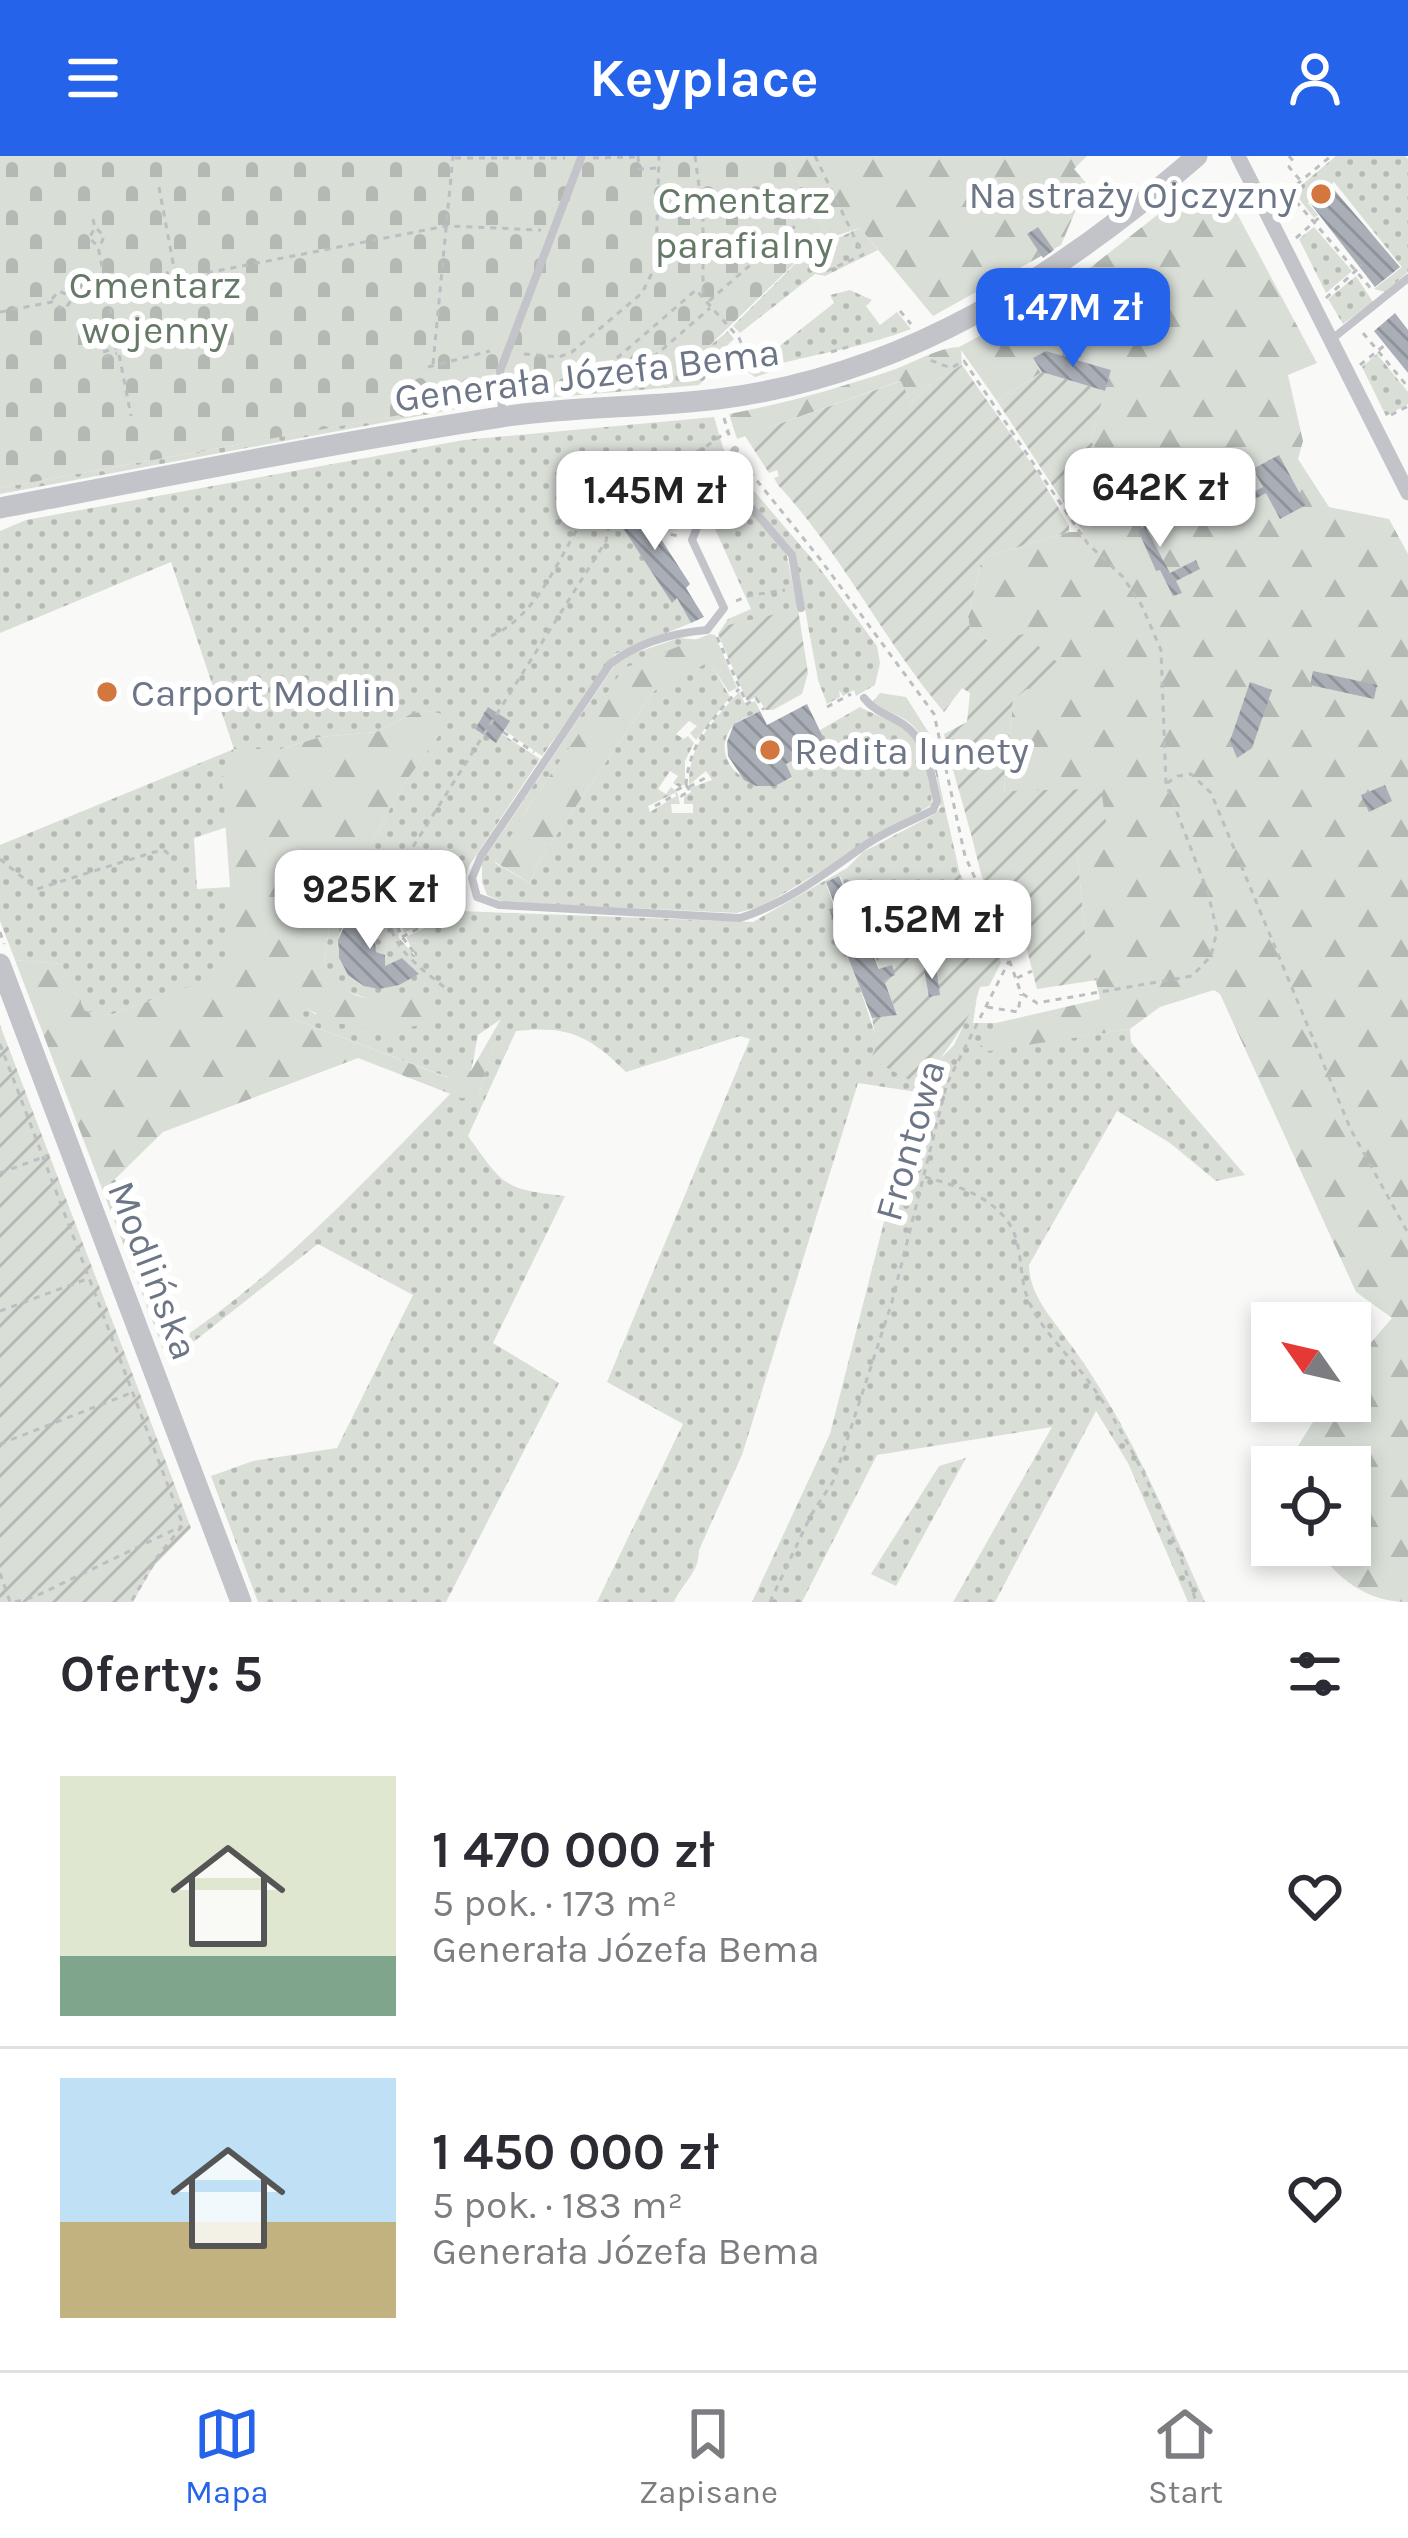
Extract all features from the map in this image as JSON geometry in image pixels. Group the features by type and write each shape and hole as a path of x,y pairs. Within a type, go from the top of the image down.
{"street":[{"name":"Generała Józefa Bema","path":"0,508 502,417 720,399 808,380 943,332 1063,263 1197,156"},
{"path":"1238,156 1397,458 1408,493"},
{"name":"Modlińska","path":"0,964 241,1602"}],"lane":[{"path":"502,417 500,370 580,158"},
{"path":"1332,339 1408,278"},
{"path":"735,450 720,471 692,540 724,608 707,630 630,648 610,664 481,856 472,878 477,897 499,905 740,918 757,913 843,863 866,844 933,810 937,802 921,742 910,728 872,708 864,698"},
{"path":"720,471 792,555 801,608"}],"path":[{"path":"495,351 430,366 453,157 638,156 639,169 660,168"},
{"path":"507,352 559,357 572,352 642,293 656,259 659,156"},
{"path":"695,156 707,302"},
{"path":"815,156 863,255 824,272"},
{"path":"1289,156 1293,160 1289,167 1301,181"},
{"path":"1276,202 1328,157"},
{"path":"159,187 175,269 186,277 446,226 553,231"},
{"path":"1288,192 1381,301"},
{"path":"1295,239 1321,216"},
{"path":"93,219 104,236 98,246"},
{"path":"626,381 795,226"},
{"path":"95,228 89,238 98,246 131,416"},
{"path":"1335,248 1342,241"},
{"path":"1324,299 1362,265"},
{"path":"119,290 131,296 139,286 166,280 167,273 175,269"},
{"path":"52,302 59,291 74,298 119,290 127,278 139,286"},
{"path":"617,358 696,290 740,338 748,357 743,367 752,380"},
{"path":"0,312 52,302 64,310 74,298"},
{"path":"901,311 911,325"},
{"path":"1360,329 1408,387"},
{"path":"1358,367 1384,344"},
{"path":"831,352 850,346 867,348"},
{"path":"104,355 118,350"},
{"path":"929,359 951,368 964,361 1088,544 1123,577 1142,606 1161,650 1166,784 1217,931 1210,956 1192,976 1037,1003 1021,993"},
{"path":"1399,376 1405,370"},
{"path":"720,399 735,450 934,714 965,856 1021,993 1018,1012 997,1012 985,1006"},
{"path":"1384,419 1408,406"},
{"path":"491,636 512,627 533,602 585,512 604,493 630,472 701,450 727,432"},
{"path":"444,987 392,937 388,895 397,872 606,541 610,519 604,493"},
{"path":"656,517 667,533 660,538"},
{"path":"747,596 794,589"},
{"path":"716,634 747,704 756,698 764,710"},
{"path":"687,787 687,762 704,728 739,688"},
{"path":"838,691 842,699"},
{"path":"827,706 853,693"},
{"path":"503,732 546,760"},
{"path":"689,734 697,743"},
{"path":"1166,784 1191,774 1211,793 1351,1130 1408,1232"},
{"path":"655,806 706,777"},
{"path":"672,785 682,804"},
{"path":"0,860 37,889 154,852 165,851 176,860"},
{"path":"402,937 477,897"},
{"path":"395,915 402,937 415,954"},
{"path":"1000,959 1009,961"},
{"name":"Frontowa","path":"770,1602 811,1516 834,1480 892,1302 947,1083 1009,961"},
{"path":"1015,978 1032,971"},
{"path":"0,1044 186,1524"},
{"path":"0,1173 49,1155"},
{"path":"924,1177 972,1192 1005,1218 1020,1245 1020,1278 1043,1325 1094,1388 1128,1442 1196,1602"},
{"path":"0,1311 88,1278"},
{"path":"0,1444 132,1393"},
{"path":"0,1573 13,1602 36,1596 186,1524"},
{"path":"131,1602 158,1556 186,1524"}],"green space":[{"name":"Cmentarz wojenny","path":"0,156 786,156 829,238 798,260 706,349 666,374 639,384 518,394 517,383 494,382 486,387 488,399 0,488"},
{"path":"786,156 1087,156 1074,169 1087,184 1061,245 933,316 860,228 829,238"},
{"path":"1336,156 1408,159 1408,272 1385,292 1374,289 1402,267 1334,182 1308,203 1318,215 1314,218 1297,196 1298,188"},
{"path":"1193,187 1233,206 1317,363 1288,375 1303,441 1298,459 1329,507 1389,519 1408,554 1408,1602 1366,1593 1332,1566 1371,1566 1371,1446 1298,1446 1313,1422 1371,1422 1371,1342 1392,1318 1356,1292 1220,994 1214,990 1160,1007 1130,1029 976,1053 996,1023 1100,999 1085,934 1077,851 1004,792 1013,700 1027,689 990,642 970,629 968,616 982,558 1083,532 1130,501 1090,440 1111,370 1046,351 1034,359 1042,372 997,401 961,350 962,365 911,403 900,381 737,439 729,414 828,390 959,347 1054,296"},
{"path":"1314,227 1352,271 1326,293 1299,239"},
{"path":"860,228 878,250 825,276 815,274 740,333 733,326 807,252"},
{"path":"1356,276 1373,302 1343,324 1328,299"},
{"path":"850,290 872,300 866,306 880,325 897,312 911,329 774,365 755,377 748,372 751,358 757,364 834,303 830,295"},
{"path":"728,331 734,339 717,355 699,385 521,400 511,393 514,386 519,394 630,383 677,366"},
{"path":"1377,354 1408,392 1408,404 1386,416 1362,367"},
{"path":"962,365 1069,526 1069,532 982,558 968,616 970,629 990,642 1024,634 1064,668 1055,689 1027,689 1013,700 1004,791 1101,789 1109,843 1077,851 1085,934 1097,980 1037,989 1024,938 1020,932 1011,934 989,897 944,734 967,722 970,693 962,688 944,712 822,539 778,485 777,470 769,473 745,436 901,381 911,403"},
{"path":"1042,372 1105,391 1090,440 1130,500 1083,532 997,401"},
{"path":"490,388 491,398 483,404 0,494 0,488 487,399"},
{"path":"714,417 724,451 689,521 676,515 663,524 658,516 649,521 609,504 672,602 677,598 691,623 615,654 542,756 504,730 510,721 488,708 475,729 496,742 502,734 540,759 469,866 456,906 404,933 401,909 394,910 399,938 416,957 406,937 460,911 753,922 944,804 960,874 860,918 840,876 826,883 875,1034 880,1036 872,1060 934,1065 954,1045 977,997 973,1023 996,1023 978,1052 1130,1029 1131,1042 1245,1175 1216,1181 1170,1143 1117,1111 1029,1265 1038,1298 1092,1375 1128,1438 1205,1602 1188,1602 1128,1463 1096,1411 995,1602 953,1602 1052,1427 877,1455 802,1602 752,1602 830,1434 917,1092 858,1083 742,1455 693,1571 674,1602 597,1602 683,1424 607,1382 750,1039 740,1036 626,1072 577,1036 534,1030 516,1031 468,1136 507,1182 565,1196 493,1343 559,1383 446,1602 258,1602 211,1476 253,1461 337,1448 413,1295 318,1244 168,1362 101,1186 115,1179 175,1343 285,1258 450,1094 478,1097 501,1019 478,1035 471,1072 450,1078 287,1013 298,1002 315,1014 377,1002 341,989 324,964 330,921 401,788 452,717 413,713 376,732 320,737 281,749 234,750 222,778 227,827 194,838 197,889 230,887 231,972 110,1015 85,1012 61,964 15,960 0,921 0,845 234,749 171,562 0,633 0,531 26,520 464,440","holes":["380,899 366,936 375,940 376,952 385,955 385,966 402,958 418,974 391,985 368,985 351,976 341,962 338,945 343,926 357,910"]},
{"path":"731,464 818,566 877,646 880,663 875,685 856,696 854,690 843,696 839,690 840,697 827,704 818,680 795,555 728,476"},
{"path":"722,477 786,552 798,609 718,634 728,619 751,609 711,520 710,507"},
{"path":"798,609 808,673 802,694 766,710 757,697 747,701 718,634 728,625"},
{"path":"715,635 737,688 729,692 709,662 654,691 539,861 530,883 495,862 624,668"},
{"path":"679,638 702,640 624,669 495,863 530,883 539,861 654,691 709,661 730,697 696,740 690,733 697,726 689,721 676,734 694,743 685,761 685,784 673,783 678,776 670,771 658,789 666,794 671,787 677,792 648,806 650,812 678,795 680,804 671,804 672,813 693,813 693,804 684,804 684,797 690,788 712,780 706,771 689,785 693,758 704,734 739,692 746,705 755,701 760,711 736,724 726,738 728,761 746,779 775,783 792,778 786,764 825,743 820,730 860,707 913,735 927,764 931,805 763,906 737,913 503,902 487,895 482,862 614,666 632,654"},
{"path":"880,693 906,697 929,733 944,804 940,807 925,742 909,722 873,701"},
{"path":"413,713 453,716 401,788 330,921 324,964 352,993 373,998 414,990 436,1014 428,1023 377,1030 345,1025 298,1003 288,1013 449,1078 454,1069 471,1071 502,1017 478,1097 461,1098 358,1058 163,1132 115,1179 101,1186 15,960 61,964 85,1011 110,1015 230,972 222,777 234,749 281,749 320,737 376,732"},
{"path":"960,874 995,935 1001,963 989,986 980,987 969,1015 924,1088 871,1059 880,1037 875,1035 872,1018 897,1014 860,918"},
{"path":"0,1025 191,1528 153,1567 133,1602 0,1602"},
{"path":"966,1458 896,1586 871,1574 939,1466"}],"building":[{"path":"1331,186 1400,267 1375,287 1310,203"},
{"path":"1038,227 1054,250 1043,258 1027,234"},
{"path":"1143,286 1155,290 1139,347 1127,343"},
{"path":"1395,313 1408,330 1408,373 1374,331"},
{"path":"1046,351 1111,370 1105,391 1042,372 1033,358"},
{"path":"1279,455 1306,505 1280,519 1266,493 1213,522 1209,516 1263,487 1253,469"},
{"path":"628,488 690,584 686,588 704,617 691,623 677,598 672,603 621,525 609,504"},
{"path":"1145,490 1151,497 1138,506 1170,573 1196,560 1200,569 1176,581 1182,593 1173,596 1160,570 1156,571 1138,530 1144,527 1128,502"},
{"path":"1313,671 1377,685 1374,699 1310,685"},
{"path":"1250,682 1272,690 1252,748 1237,758 1230,741"},
{"name":"Redita lunety","path":"807,704 826,743 786,764 792,777 775,786 756,786 744,780 728,756 734,724 760,711 767,725"},
{"path":"488,707 510,721 496,743 475,729"},
{"path":"1385,785 1392,801 1369,812 1361,795"},
{"path":"839,876 879,969 892,965 895,975 884,980 897,1015 872,1018 829,909 836,908 826,882"},
{"path":"380,899 385,923 366,936 375,940 376,952 385,955 385,966 402,958 419,974 379,989 348,975 339,958 338,940 350,914"},
{"path":"922,928 927,945 915,949 911,931"},
{"path":"936,967 940,995 929,997 924,968"}],"place":[{"name":"Na straży Ojczyzny","path":"1321,194"},
{"name":"Carport Modlin","path":"107,692"},
{"name":"Redita lunety","path":"770,750"}],"park label":[{"name":"Cmentarz parafialny","path":"744,222"}]}
